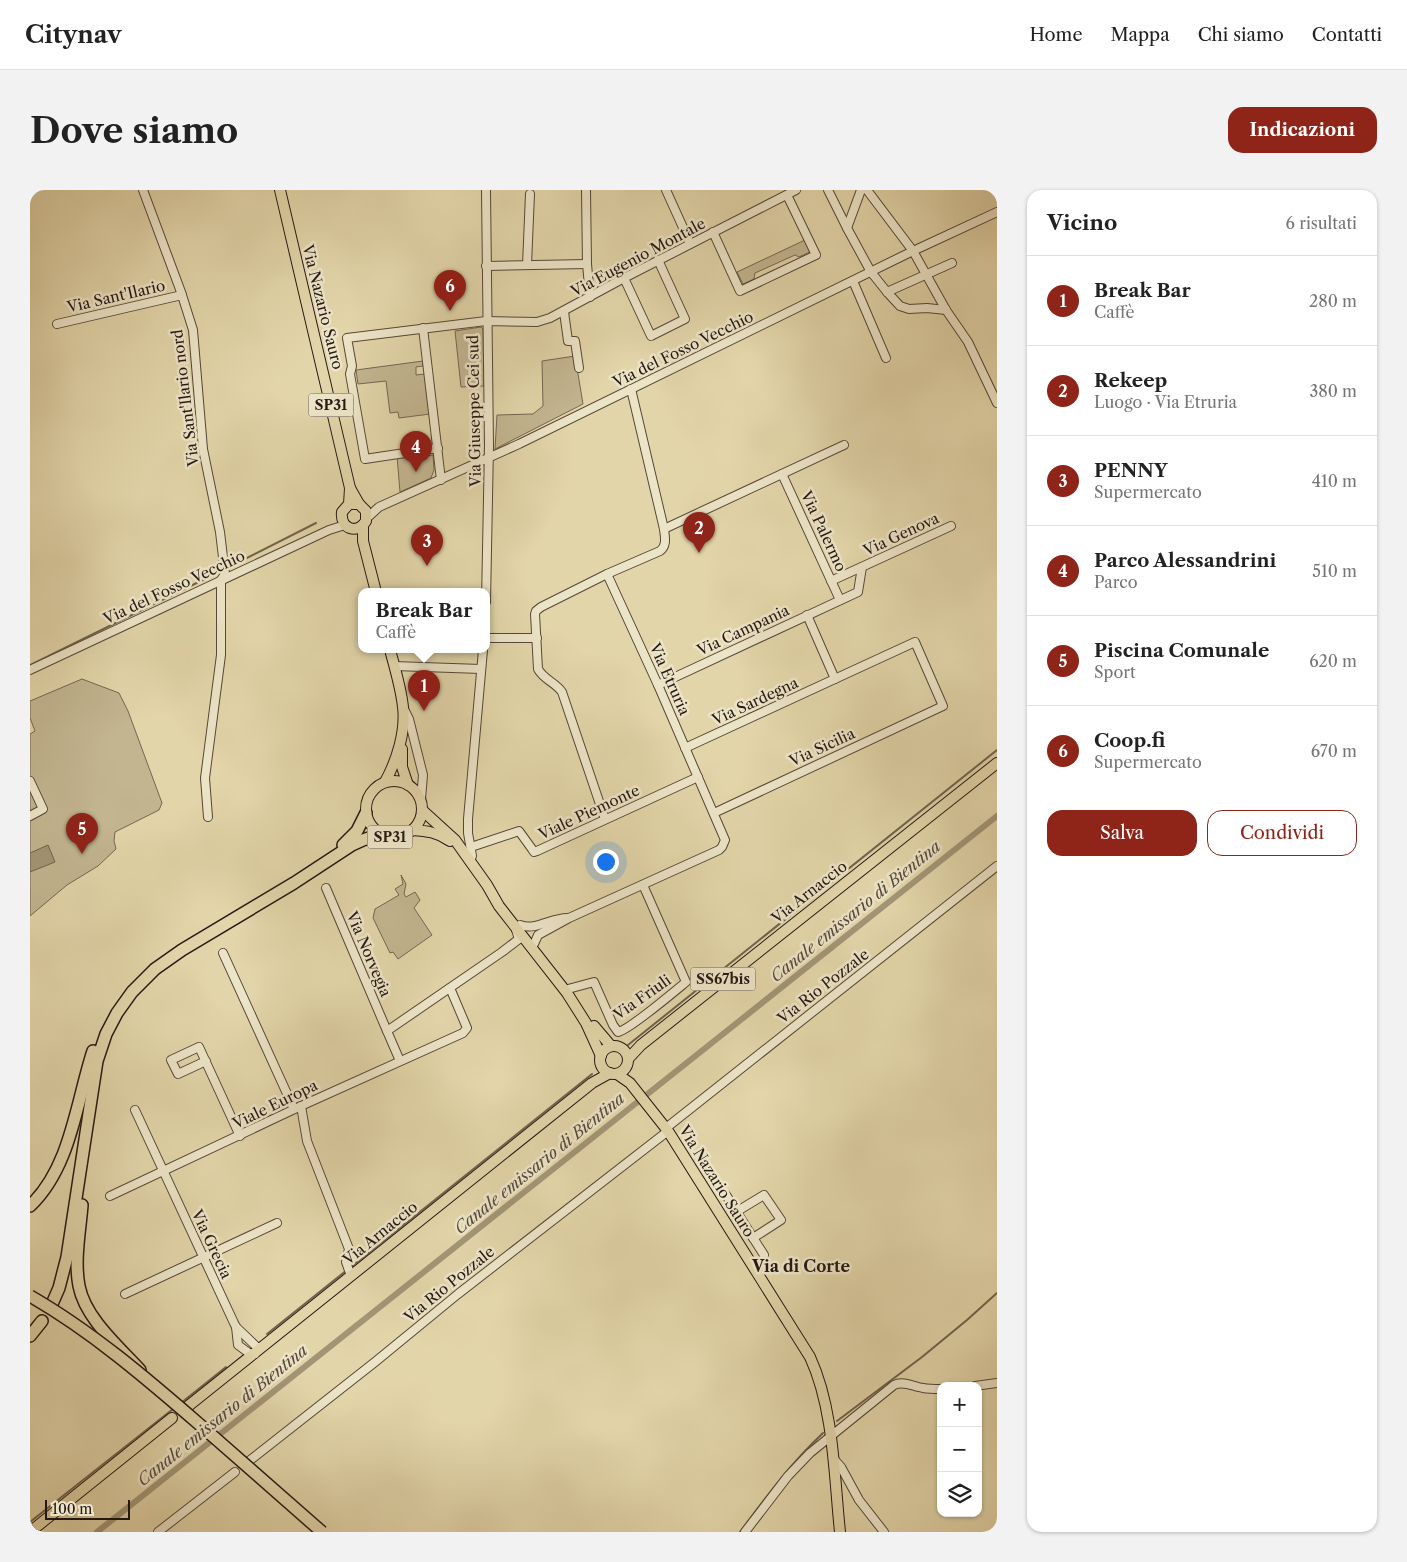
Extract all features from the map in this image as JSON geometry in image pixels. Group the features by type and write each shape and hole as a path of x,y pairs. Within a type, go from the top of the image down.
{"highway":[{"path":"30,1206 48,1185 60,1163 96,1040 120,1000 155,965 182,946 332,855 357,831 366,813"},
{"path":"96,1040 61,1264 51,1303 62,1279 67,1257 100,1051 110,1026 127,998 155,969 182,950 294,883 352,845 380,834"},
{"path":"94,1081 78,1244 78,1275 81,1294 100,1327 157,1387"},
{"path":"30,1296 69,1320 157,1387 322,1532"},
{"path":"30,1304 97,1349 149,1390 311,1532"},
{"path":"30,1331 41,1320 30,1336"}],"main road":[{"name":"Via Nazario Sauro","path":"280,190 355,516 375,588"},
{"name":"SP31","path":"391,653 404,707 402,733 392,769 385,782 374,789 366,804 366,813 370,825 380,834 397,837 405,834 418,824 422,810 421,799"},
{"path":"402,733 402,767 408,784"},
{"name":"Via Arnaccio","path":"627,1059 641,1044 997,763"},
{"path":"385,782 397,780 408,784 421,799"},
{"name":"SP31","path":"422,810 451,835 506,914 568,989 600,1035 611,1046"},
{"path":"412,830 435,832 460,850"},
{"name":"SP31","path":"487,885 520,926 574,1004 591,1032 601,1056"},
{"path":"610,1071 600,1062 605,1049 617,1046 627,1059"},
{"name":"Via Nazario Sauro","path":"627,1059 632,1084"},
{"name":"SS67bis","path":"610,1071 622,1072 627,1059"},
{"name":"Via Nazario Sauro","path":"610,1071 632,1084 667,1129 810,1357 822,1388 831,1435 840,1532"},
{"name":"Via Arnaccio","path":"188,1407 238,1363 249,1348 610,1071"},
{"path":"30,1532 172,1418"}],"street":[{"name":"Via Sant'Ilario nord","path":"143,190 193,330 203,449 220,532 224,564 221,655 205,778 208,817"},
{"name":"Via Giuseppe Cei sud","path":"486,190 488,458 486,588"},
{"path":"586,190 587,264 590,297"},
{"path":"666,190 690,243"},
{"name":"Via Eugenio Montale","path":"438,448 365,459 350,374 352,366 347,338 486,321 537,322 550,318 690,243 796,190"},
{"path":"828,190 871,272 894,300 904,308 946,310"},
{"path":"847,228 861,190"},
{"path":"867,190 914,251 946,310 968,342 997,403"},
{"path":"527,265 530,194"},
{"path":"713,232 740,291 816,255 787,195"},
{"name":"Via del Fosso Vecchio","path":"30,670 223,577 329,530 355,516 488,458 997,212"},
{"path":"624,278 651,336 685,319 658,260"},
{"path":"887,292 952,262"},
{"path":"486,266 587,264"},
{"path":"853,281 886,358"},
{"name":"Via Sant'Ilario","path":"57,324 182,295"},
{"path":"564,312 568,340 575,341 579,368"},
{"path":"423,328 441,480"},
{"path":"605,819 562,692 559,687 543,676 538,669 535,614 538,608 662,549 665,541 664,529 631,390"},
{"path":"664,529 844,445"},
{"name":"Via Palermo","path":"782,474 840,600"},
{"name":"Via Genova","path":"832,581 951,526"},
{"name":"Via Genova","path":"840,600 858,592 862,567"},
{"name":"Via Etruria","path":"532,945 538,935 569,918 719,850 725,838 607,574"},
{"name":"Via Campania","path":"658,686 840,600"},
{"path":"806,616 835,679"},
{"path":"490,638 536,638"},
{"name":"Via Sardegna","path":"685,748 915,642 943,706"},
{"path":"470,861 472,856 468,834 468,819 483,653"},
{"path":"394,666 481,669"},
{"name":"Via Sicilia","path":"714,812 943,706"},
{"path":"404,707 409,719 423,775 421,799"},
{"name":"Viale Piemonte","path":"471,847 519,831 534,852 698,777"},
{"path":"30,780 43,809 30,816"},
{"name":"Via Rio Pozzale","path":"249,1461 997,866"},
{"name":"Via Friuli","path":"568,989 594,982 618,1032 624,1030 686,982 642,885"},
{"name":"Via Norvegia","path":"326,888 387,1032"},
{"path":"400,1061 387,1032 502,952 519,937 506,914"},
{"name":"Via Etruria","path":"520,926 528,928 556,919 569,918"},
{"path":"502,952 521,945 532,945"},
{"path":"223,953 298,1108 307,1141 349,1249 346,1262 349,1271"},
{"name":"Viale Europa","path":"110,1196 463,1033 467,1028 450,988"},
{"path":"206,1061 240,1136"},
{"name":"Via Grecia","path":"135,1110 236,1327 249,1348"},
{"path":"726,1195 764,1256"},
{"path":"728,1226 738,1215 764,1195 780,1220 753,1238"},
{"path":"124,1294 277,1223"},
{"name":"Via Grecia","path":"236,1327 249,1348"},
{"name":"Via Grecia","path":"238,1363 249,1348"},
{"path":"745,1532 788,1476 810,1452 898,1383 937,1389"},
{"path":"982,1385 997,1383"},
{"path":"833,1458 841,1467 859,1500 884,1532"},
{"path":"158,1532 235,1472"}],"shaded area":[{"path":"805,240 810,252 799,257 795,255 755,273 754,279 743,284 737,272"},
{"path":"481,327 483,329 484,386 461,387 455,331"},
{"path":"575,356 583,404 495,449 497,415 533,414 543,406 542,361"},
{"path":"423,361 423,366 416,367 416,375 425,374 430,414 399,418 398,412 390,413 386,381 358,384 356,370"},
{"path":"408,455 409,458 433,455 434,470 431,478 400,492 397,456"},
{"path":"82,679 119,693 128,711 162,803 159,810 115,832 114,841 116,849 98,866 67,885 30,916 30,734 35,731 30,718 30,701"},
{"path":"48,845 55,862 30,872 30,853"},
{"path":"401,875 406,884 404,894 406,897 415,892 420,900 414,908 432,935 398,959 393,952 390,953 373,918 375,909 399,895 395,889 403,884"}],"waterway":[{"path":"227,568 316,523"},
{"path":"30,665 223,570"},
{"path":"628,1045 997,750"},
{"name":"Canale emissario di Bientina","path":"97,1532 997,816"},
{"path":"351,1267 592,1074"},
{"path":"267,1334 347,1270"},
{"path":"837,1421 922,1357 997,1293"},
{"path":"181,1403 226,1367"},
{"path":"30,1522 173,1409"},
{"path":"740,1532 769,1493 811,1444 823,1433"}],"place":[{"name":"Coop.fi","path":"450,311"},
{"name":"Parco Alessandrini","path":"416,472"},
{"name":"Rekeep","path":"699,553"},
{"name":"PENNY","path":"427,566"},
{"name":"Break Bar","path":"424,711"},
{"name":"Piscina Comunale","path":"82,854"}],"district":[{"name":"Via di Corte","path":"801,1266"}]}
